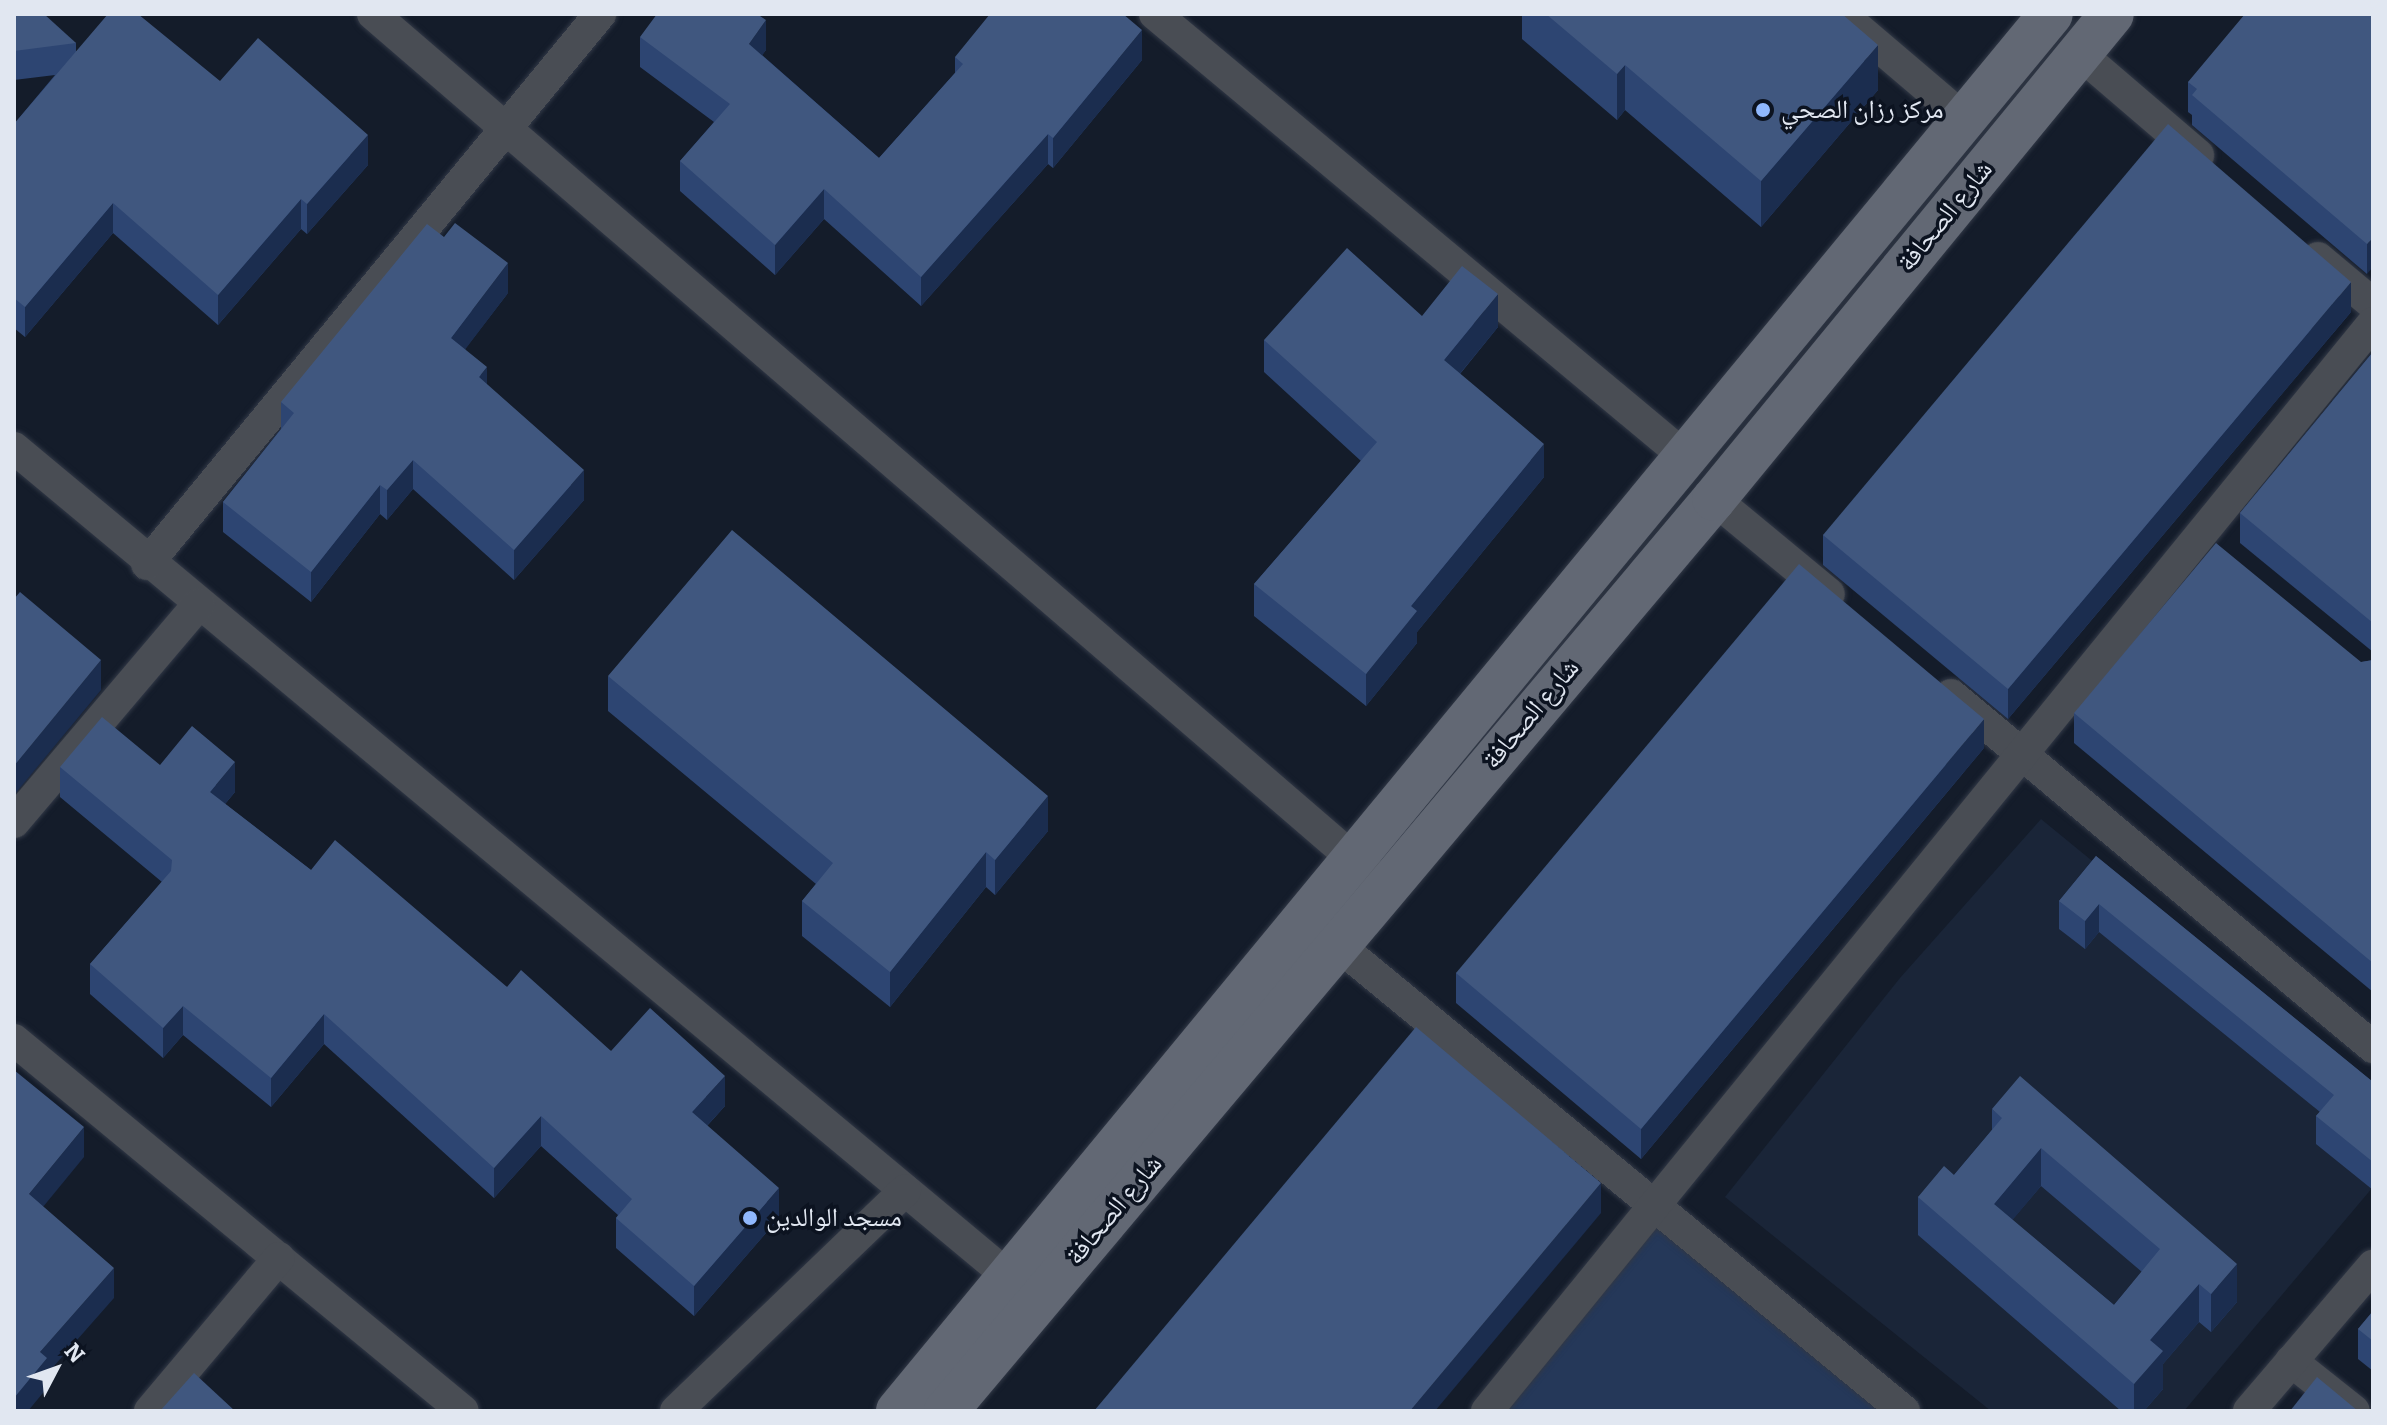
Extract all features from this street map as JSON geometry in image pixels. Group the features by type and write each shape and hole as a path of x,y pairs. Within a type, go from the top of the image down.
{"main road":[{"name":"شارع الصحافة","path":"898,1411 1351,857 2051,14"},
{"name":"شارع الصحافة","path":"946,1411 1714,499 2112,14"}],"street":[{"path":"373,14 508,125 1385,886"},
{"path":"147,564 600,14"},
{"path":"1155,14 1683,455"},
{"path":"1841,14 1963,118"},
{"path":"2079,53 2220,174"},
{"path":"2291,234 2373,304"},
{"path":"1487,1411 1660,1206 2022,753 2211,544 2373,323"},
{"path":"14,448 147,564 1007,1275"},
{"path":"1714,499 1850,611"},
{"path":"14,822 199,604"},
{"path":"1924,672 2373,1047"},
{"path":"1304,918 1660,1206 1904,1411"},
{"path":"14,1040 463,1411"},
{"path":"676,1411 905,1191"},
{"path":"150,1411 279,1258"},
{"path":"2249,1411 2373,1266"},
{"path":"2291,1361 2354,1411"}],"shaded area":[{"path":"2041,819 2373,1091 2373,1187 2184,1411 1991,1411 1725,1197 1900,978"},
{"path":"1658,1224 1883,1411 1506,1411"}],"building":[{"path":"14,14 44,14 76,43 14,51"},
{"path":"108,14 138,14 220,81 258,38 368,135 307,204 301,199 218,295 113,203 25,307 14,298 14,124"},
{"path":"657,14 757,14 766,20 749,44 879,158 963,64 955,57 990,14 1123,14 1142,30 1053,138 1048,134 921,277 824,189 775,245 680,161 730,104 640,37"},
{"path":"1546,14 1842,14 1878,45 1761,181 1625,65 1617,74"},
{"path":"2245,14 2373,14 2373,238 2367,244 2192,95 2197,89 2188,82"},
{"path":"2168,124 2351,282 2008,689 1823,535"},
{"path":"455,223 508,263 451,338 487,367 479,377 584,470 514,550 413,460 387,490 380,485 311,572 223,502 294,413 281,402 427,224 444,237"},
{"path":"1347,248 1422,316 1462,266 1498,294 1444,360 1544,444 1411,606 1417,611 1366,674 1254,584 1377,442 1264,340"},
{"path":"2373,352 2373,623 2240,513"},
{"path":"732,530 1048,796 995,860 986,852 890,972 802,901 833,863 608,676"},
{"path":"2216,543 2361,662 2373,660 2373,963 2074,713"},
{"path":"1799,564 1984,719 1641,1129 1456,973"},
{"path":"20,592 101,660 14,766 14,599"},
{"path":"102,717 160,765 192,726 235,762 210,792 311,870 335,840 507,987 521,970 611,1051 650,1008 725,1076 692,1112 779,1188 694,1286 616,1218 632,1199 541,1116 494,1168 324,1014 271,1078 183,1006 163,1028 90,964 171,871 172,860 60,767"},
{"path":"2096,856 2373,1082 2373,1162 2316,1116 2334,1095 2099,904 2085,921 2059,901"},
{"path":"1416,1027 1601,1183 1410,1411 1094,1411"},
{"path":"14,1070 84,1127 29,1194 114,1268 40,1352 47,1358 14,1398"},
{"path":"2020,1076 2237,1264 2211,1294 2199,1284 2150,1340 2163,1351 2134,1384 1918,1197 1944,1166 1954,1175 2002,1118 1992,1109","holes":["2041,1148 2160,1249 2114,1305 1994,1204"]},
{"path":"2373,1311 2373,1341 2358,1329"},
{"path":"194,1373 235,1411 160,1411"},
{"path":"2317,1377 2358,1411 2290,1411"}],"place":[{"name":"مركز رزان الصحي","path":"1763,110"},
{"name":"مسجد الوالدين","path":"750,1218"}]}
